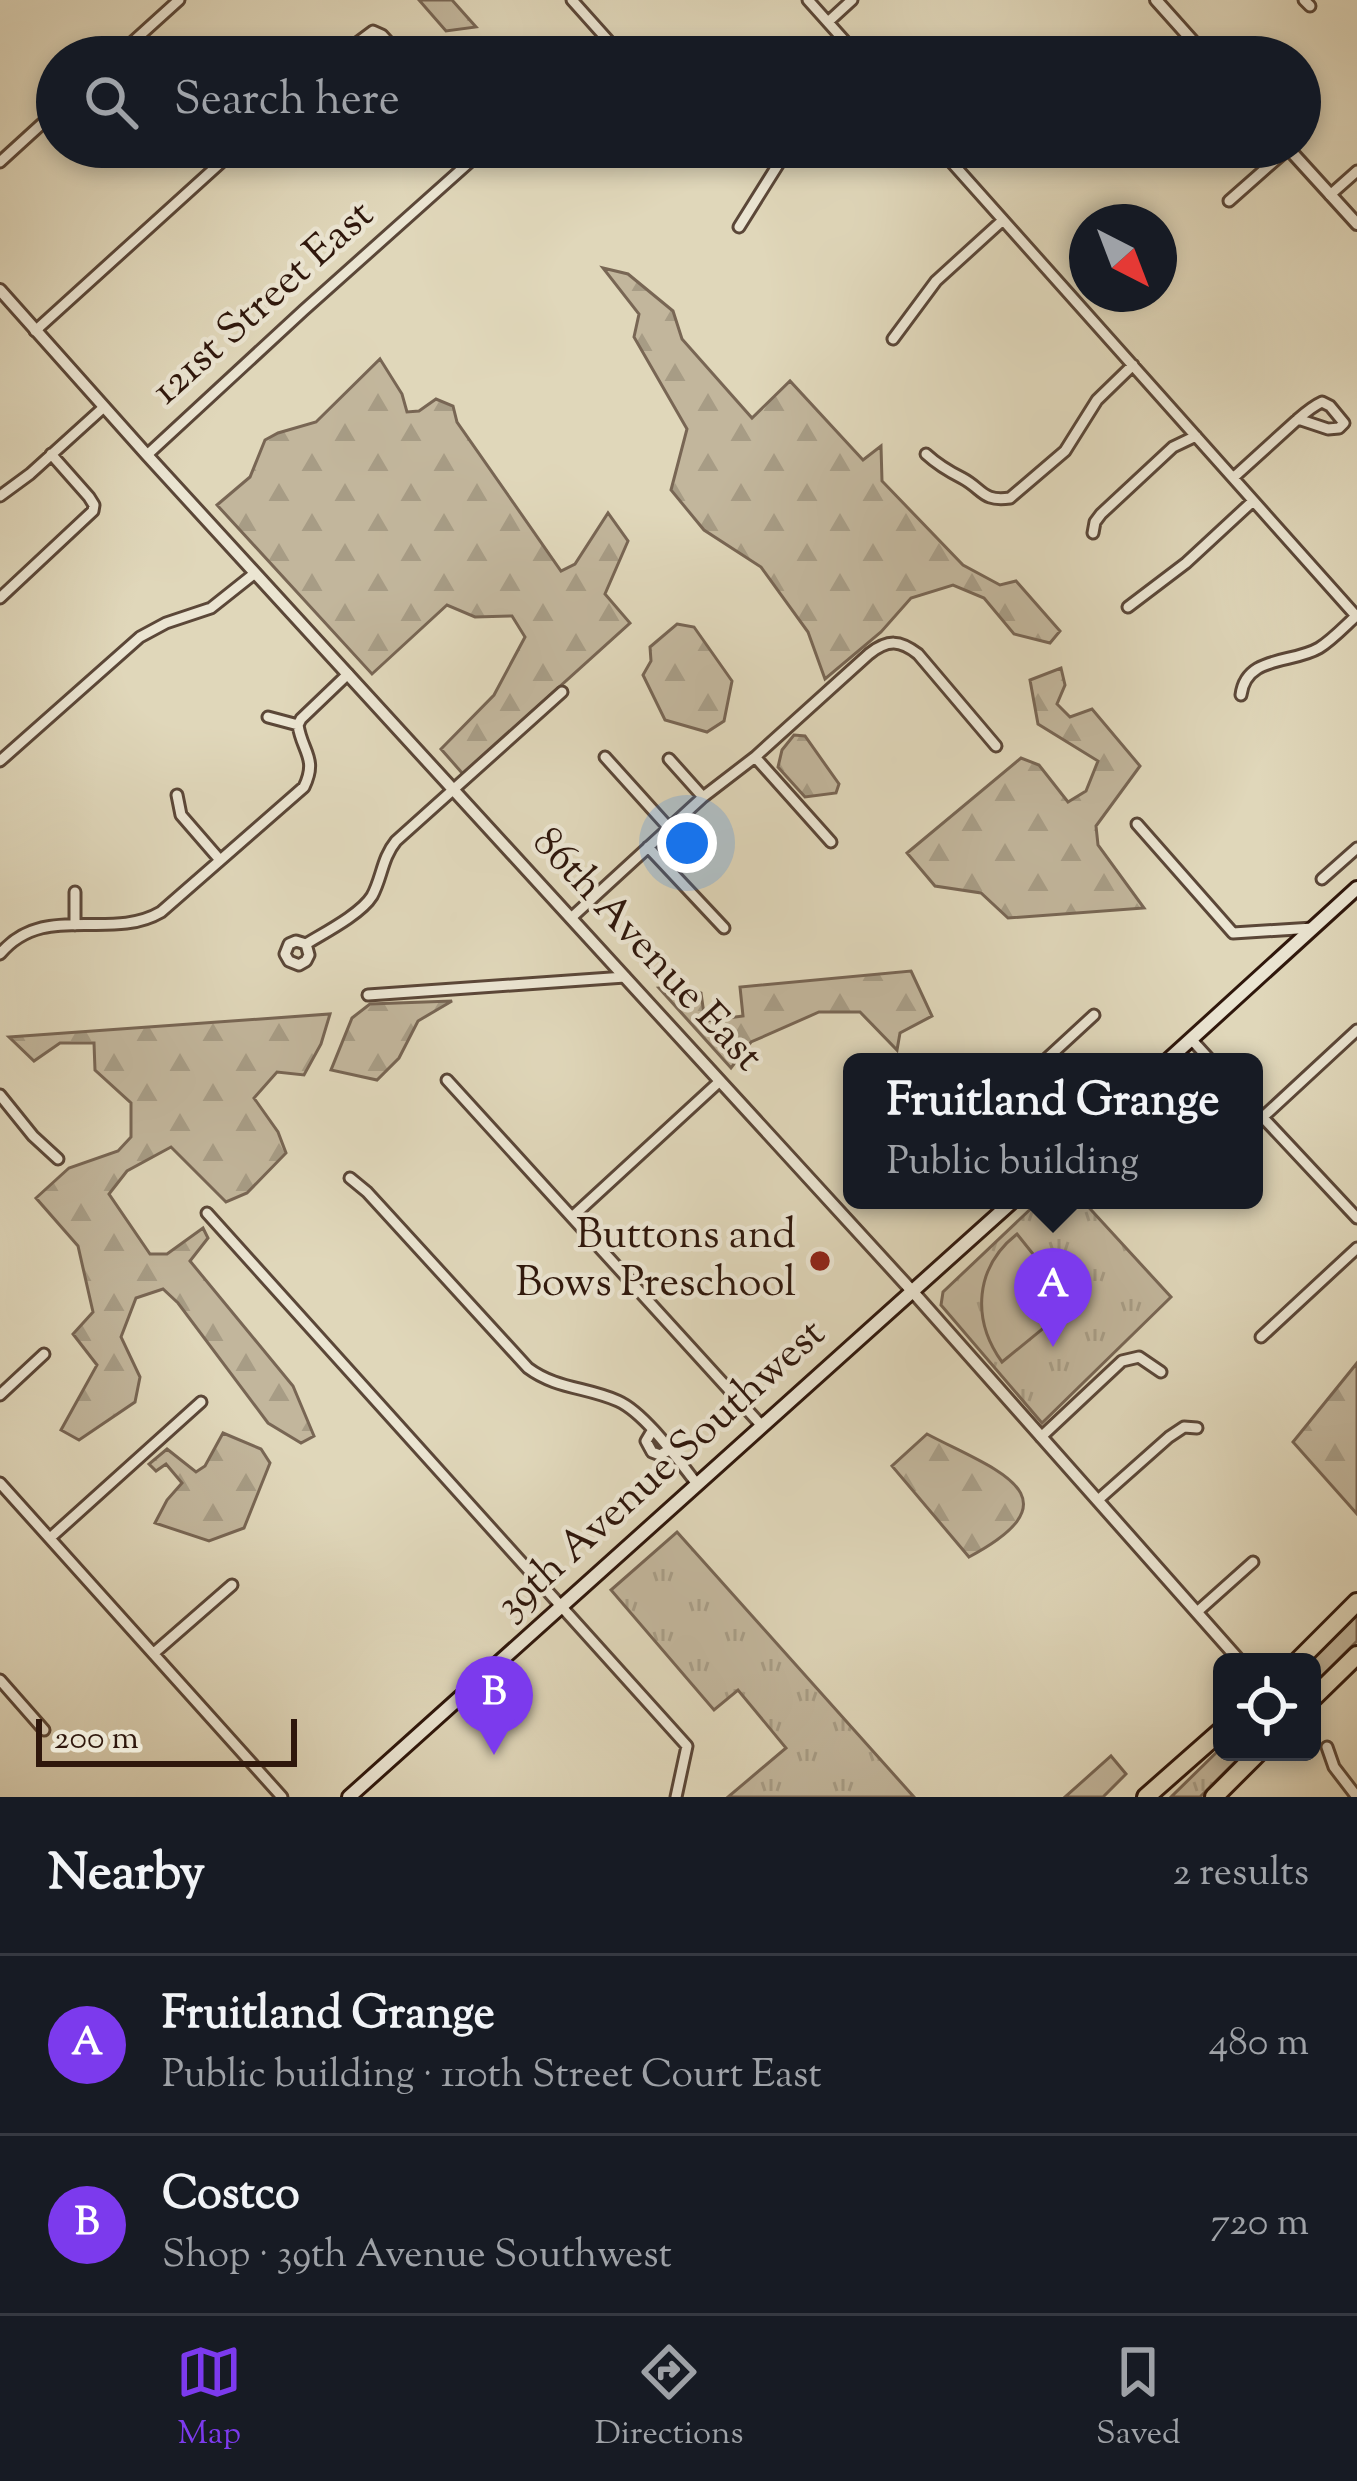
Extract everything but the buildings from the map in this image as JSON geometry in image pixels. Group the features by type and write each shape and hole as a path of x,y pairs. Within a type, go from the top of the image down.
{"highway":[{"path":"1306,1653 1357,1602"},
{"path":"1321,1691 1357,1655"},
{"path":"1146,1797 1213,1741"},
{"path":"1160,1797 1213,1742"},
{"path":"1214,1797 1250,1761"}],"main road":[{"path":"1176,1053 1357,888"},
{"name":"39th Avenue Southwest","path":"349,1797 1004,1209"}],"street":[{"path":"139,36 179,0"},
{"path":"572,0 604,36"},
{"path":"808,0 841,36"},
{"path":"829,22 852,0"},
{"path":"1156,0 1185,36"},
{"path":"0,162 36,129"},
{"path":"35,331 215,168"},
{"name":"121st Street East","path":"147,455 463,168"},
{"path":"739,227 776,168"},
{"path":"957,168 1356,616 1312,652 1257,669 1246,679 1241,695"},
{"path":"1229,201 1265,168"},
{"path":"1305,168 1357,224"},
{"path":"1330,195 1357,171"},
{"path":"892,339 936,281 1003,220"},
{"name":"86th Avenue East","path":"0,290 913,1292 1233,1653"},
{"path":"926,454 988,498 1010,498 1065,451 1092,406 1132,365"},
{"name":"121st Street East","path":"0,496 104,406"},
{"path":"1233,478 1298,418"},
{"path":"1093,533 1101,514 1173,447 1196,436"},
{"path":"0,598 90,517 94,508 51,454"},
{"path":"1128,607 1186,563 1253,501"},
{"path":"0,760 140,637 211,608 255,573"},
{"path":"571,918 703,797 879,647 894,641 918,654 996,746"},
{"path":"0,955 26,931 150,918 304,787 311,759 298,725 348,674"},
{"path":"306,944 364,906 391,847 562,692"},
{"path":"268,717 298,725"},
{"path":"604,757 669,828"},
{"path":"754,757 831,842"},
{"path":"669,759 703,797"},
{"path":"177,796 181,815 220,860"},
{"path":"1138,824 1233,933 1313,928"},
{"path":"648,848 724,928"},
{"path":"1322,879 1357,848"},
{"path":"75,892 75,925"},
{"path":"368,995 626,977"},
{"path":"1052,1053 1094,1016"},
{"path":"1356,1032 1263,1117 1357,1218"},
{"path":"1191,1039 1204,1053"},
{"path":"447,1080 762,1426"},
{"path":"572,1217 721,1081"},
{"path":"0,1095 58,1159"},
{"path":"350,1178 528,1368 561,1386 620,1402 697,1484"},
{"path":"207,1214 687,1746 676,1797"},
{"path":"1261,1337 1357,1248"},
{"path":"0,1395 44,1354"},
{"path":"1041,1437 1122,1361 1139,1357 1161,1372"},
{"path":"50,1538 201,1402"},
{"path":"1098,1501 1169,1436 1184,1427 1197,1428"},
{"path":"0,1483 283,1797"},
{"path":"1197,1612 1253,1562"},
{"path":"154,1653 232,1585"},
{"path":"0,1680 44,1730"},
{"path":"1327,1747 1334,1768 1357,1797"}],"green space":[{"path":"419,0 452,0 476,27 446,31"},
{"path":"603,268 628,274 673,311 682,339 752,418 790,381 863,460 881,446 882,481 963,565 1000,585 1016,581 1060,631 1050,643 1014,634 984,598 953,585 911,598 881,632 825,679 808,632 761,567 704,530 671,490 687,429 634,337 639,314"},
{"path":"380,359 402,394 407,412 419,411 436,399 453,406 457,422 561,571 575,564 608,513 628,541 605,594 630,623 463,774 441,749 494,695 525,637 512,616 475,617 447,605 372,674 217,505 250,477 265,440 316,422"},
{"path":"677,624 694,627 732,681 724,721 707,732 665,720 643,675 651,661 650,647"},
{"path":"1061,668 1065,685 1057,704 1070,717 1092,709 1140,766 1096,826 1098,845 1144,908 1008,918 981,893 935,886 907,853 1021,758 1039,765 1068,802 1086,791 1098,761 1038,724 1030,680"},
{"path":"794,735 805,736 839,784 836,793 805,797 778,767 782,750"},
{"path":"911,971 932,1016 900,1033 897,1050 860,1012 819,1012 751,1042 731,1068 659,988 687,986 701,993 705,1021 743,1016 740,987"},
{"path":"452,1001 418,1021 399,1058 377,1080 331,1070 352,1018 370,1004"},
{"path":"330,1014 304,1075 277,1072 254,1098 278,1132 286,1153 247,1193 226,1202 171,1147 127,1171 109,1194 150,1254 167,1254 203,1228 208,1238 190,1261 293,1386 314,1436 301,1443 268,1423 163,1289 136,1298 121,1337 140,1377 135,1402 79,1440 61,1430 97,1365 73,1334 93,1312 78,1246 36,1198 69,1168 118,1151 131,1137 131,1103 95,1070 94,1043 60,1043 34,1061 9,1037"},
{"path":"1031,1209 1090,1209 1171,1297 1042,1423 941,1305 943,1292"},
{"path":"1017,1234 1073,1304 1002,1362 985,1328 982,1294 993,1262"},
{"path":"1357,1363 1357,1514 1293,1442"},
{"path":"223,1433 261,1449 270,1463 244,1528 209,1541 155,1523 182,1483 166,1464 156,1471 149,1464 167,1449 196,1472 205,1466"},
{"path":"927,1434 999,1472 1016,1486 1023,1501 1020,1517 1003,1536 969,1557 892,1466"},
{"path":"677,1532 914,1797 728,1797 786,1748 738,1690 714,1710 611,1590"},
{"path":"1357,1615 1357,1641 1321,1677 1318,1653"},
{"path":"1111,1756 1126,1774 1103,1797 1065,1797"},
{"path":"1213,1756 1213,1761 1236,1761 1200,1797 1171,1797"}],"place":[{"name":"Buttons and Bows Preschool","path":"820,1261"},
{"name":"Fruitland Grange","path":"1053,1347"},
{"name":"Costco","path":"494,1755"}]}
